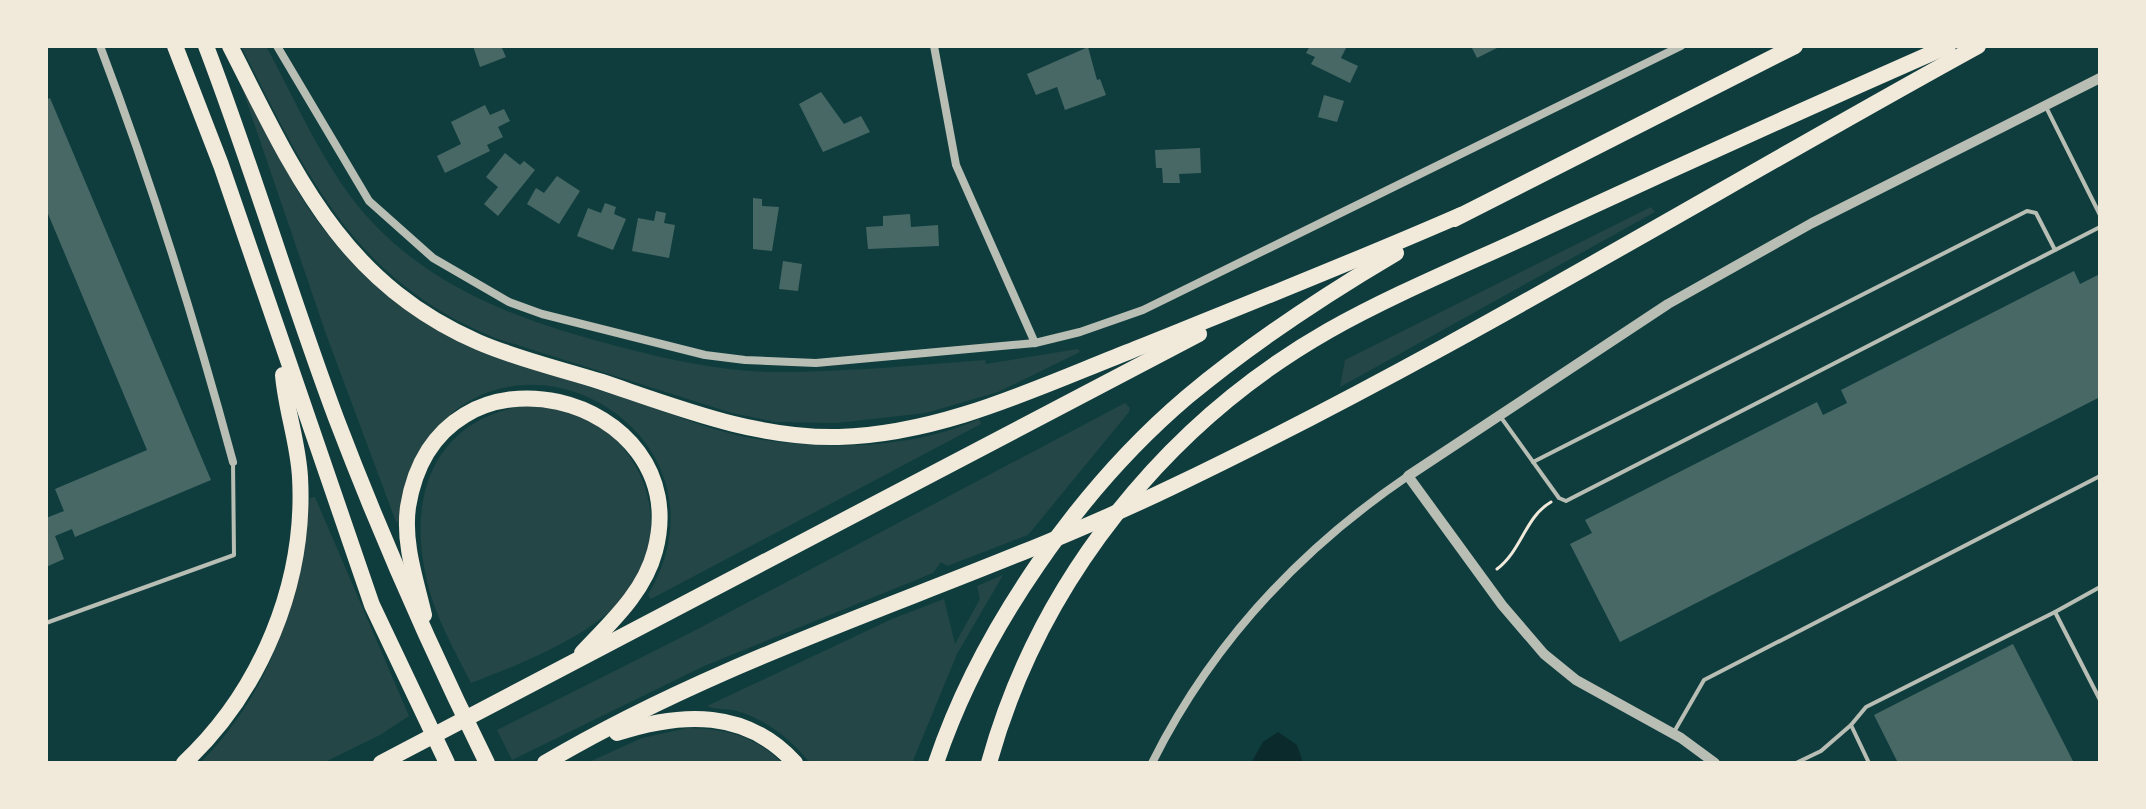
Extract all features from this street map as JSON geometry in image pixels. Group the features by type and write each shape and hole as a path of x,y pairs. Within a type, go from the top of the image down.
{"highway":[{"path":"175,46 221,165 372,605 447,763"},
{"path":"206,46 336,418 433,655 487,763"},
{"path":"230,46 300,183 323,217 368,268 409,302 480,343 753,429 837,437 920,427 1000,402 1279,294 1461,215 1795,46"},
{"path":"989,763 1010,699 1036,641 1094,543 1134,488 1243,388 1284,359 1355,317 1679,165 1948,46"},
{"path":"546,763 691,688 855,617 1082,528 1358,394 1978,46"},
{"path":"936,763 962,700 1022,590 1096,489 1139,443 1185,399 1272,332 1461,215"},
{"path":"388,759 1279,294"},
{"path":"184,763 220,724 259,663 276,626 294,562 300,529 300,476 283,379 282,349"},
{"path":"433,655 407,530 408,508 418,475 436,444 470,413 496,401 540,396 589,411 627,441 645,464 658,506 656,550 644,579 625,607 571,665"},
{"path":"546,763 593,741 682,717 730,721 754,730 775,743 795,763"}],"street":[{"path":"100,46 152,182 190,302 233,462"},
{"path":"277,46 369,201 433,258 509,302 587,327 683,350 745,360 816,363 1035,343 1080,332 1143,310 1681,46"},
{"path":"934,46 956,165 1035,343"},
{"path":"1152,763 1207,669 1268,594 1323,540 1408,476 1655,313 1734,267 1812,223 2100,78"},
{"path":"1408,476 1502,605 1544,654 1576,680 1673,734 1715,763"}],"lane":[{"path":"1657,46 1662,56"},
{"path":"2045,106 2100,215"},
{"path":"1533,462 2027,211 2036,213 2055,250"},
{"path":"1499,414 1559,498 1566,501 2100,227"},
{"path":"46,623 234,555 233,462"},
{"path":"1673,734 1704,680 2100,476"},
{"path":"1796,763 1807,761 1821,751 1866,707 2100,587"},
{"path":"2055,612 2100,700"},
{"path":"1851,725 1869,763"}],"path":[{"path":"1497,569 1521,543 1537,510 1559,498"}],"shaded area":[{"path":"241,46 266,46 327,160 372,222 427,269 521,317 589,339 662,357 759,372 857,370 985,360 986,364 1078,349 1080,352 998,392 926,413 837,423 776,422 732,413 495,338 446,314 405,286 369,254 312,179"},
{"path":"240,82 261,114 300,195 332,239 359,270 388,295 453,335 525,365 707,427 751,438 808,444 867,445 925,437 979,419 981,424 651,599 648,595 670,535 665,482 641,437 602,405 555,387 505,388 457,409 414,462 402,520 396,522 326,334"},
{"path":"1651,207 1655,212 1340,387 1345,360"},
{"path":"1125,403 1130,408 1129,412 1028,535 947,566 941,562 933,573 704,666 512,760 497,730 690,633"},
{"path":"523,406 572,412 591,419 609,432 642,478 651,520 649,541 644,562 634,582 607,614 551,649 471,683 440,621 427,581 421,521 425,494 433,468 447,446 467,428 492,414"},
{"path":"315,497 409,716 380,735 323,763 200,763 247,705 279,641 299,572 310,498"},
{"path":"1003,575 957,654 912,763 810,763 795,746 768,725 737,711 707,706 892,619 944,599 955,644 980,599 977,586"},
{"path":"688,728 739,735 761,746 782,763 587,763 642,738"},
{"path":"1278,732 1297,745 1303,763 1251,763 1263,742"}],"building":[{"path":"473,46 501,46 506,57 480,67"},
{"path":"1310,46 1347,46 1341,58 1358,66 1350,83 1311,64 1315,57 1306,53"},
{"path":"1471,46 1501,46 1477,58"},
{"path":"1088,47 1097,80 1100,79 1106,95 1065,110 1057,87 1036,95 1027,74"},
{"path":"821,92 844,124 861,116 870,132 823,152 799,104"},
{"path":"1324,95 1344,101 1337,122 1318,117"},
{"path":"50,98 211,480 75,537 72,529 55,536 64,559 46,567 46,518 64,511 55,489 147,450 46,209 46,100"},
{"path":"485,105 490,115 504,109 510,121 498,127 503,137 487,145 490,151 445,173 437,156 461,144 451,122"},
{"path":"1200,148 1201,173 1179,174 1180,183 1163,183 1162,168 1156,168 1155,150"},
{"path":"505,153 520,165 524,161 535,170 498,216 484,204 498,187 486,177"},
{"path":"557,176 580,191 559,224 527,204 536,188 544,193"},
{"path":"753,198 762,199 762,206 779,207 772,251 753,249"},
{"path":"605,203 616,207 614,214 626,219 613,250 577,236 588,208 601,213"},
{"path":"656,211 666,213 664,223 675,225 669,258 632,251 638,218 654,221"},
{"path":"910,214 911,227 938,225 939,246 868,249 866,227 883,226 883,216"},
{"path":"783,261 802,264 798,291 779,289"},
{"path":"2074,271 2080,284 2100,274 2100,397 1620,642 1570,544 1592,533 1585,520 1817,402 1823,415 1847,403 1841,390"},
{"path":"2013,644 2074,763 1898,763 1874,715"}]}
